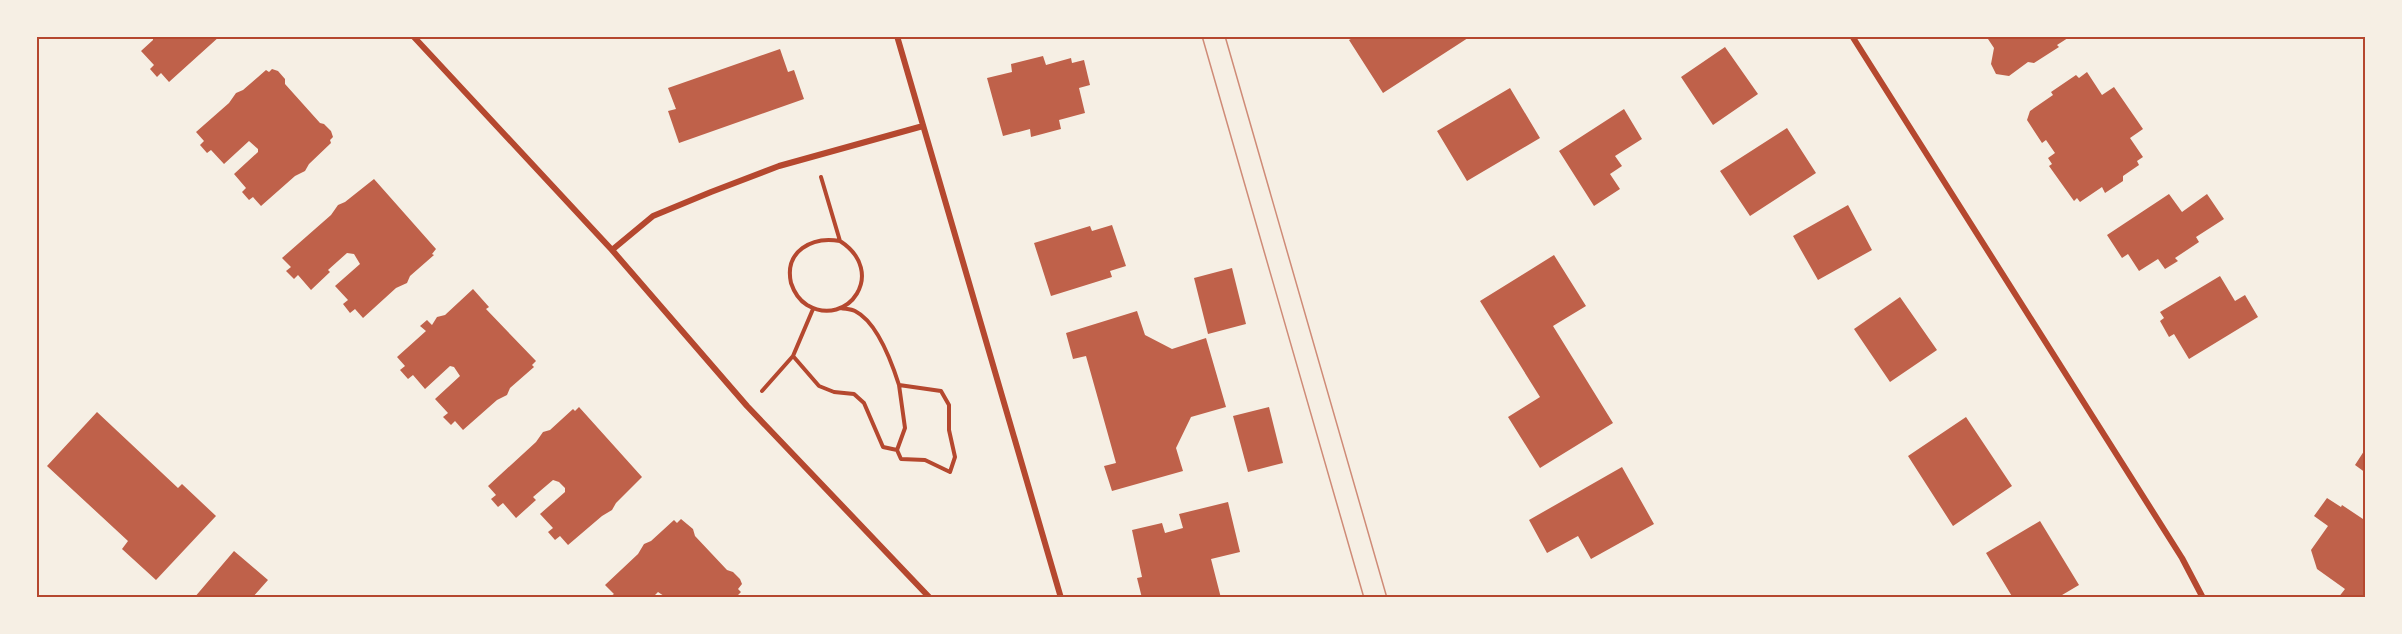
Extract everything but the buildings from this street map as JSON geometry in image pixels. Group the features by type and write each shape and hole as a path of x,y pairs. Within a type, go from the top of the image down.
{"street":[{"path":"413,36 612,250 747,406 930,598"},
{"path":"897,36 1061,598"},
{"path":"1852,36 2182,558 2204,598"},
{"path":"612,250 653,216 711,192 779,165 923,126"}],"path":[{"path":"821,177 840,241"},
{"path":"826,238 840,241 852,248 860,260 863,274 860,288 853,300 841,308 827,311 813,309 801,301 793,290 790,276 792,262 800,249 812,242 826,238"},
{"path":"841,308 856,312 876,332 892,361 899,385 905,428 897,450 901,459 925,460 950,472 955,457 949,430 949,405 941,392 899,385"},
{"path":"747,406 793,356 813,309"},
{"path":"793,356 819,386 834,392 854,393 864,403 883,447 897,450"}],"tram line":[{"path":"1202,36 1364,598"},
{"path":"1225,36 1387,598"}]}
